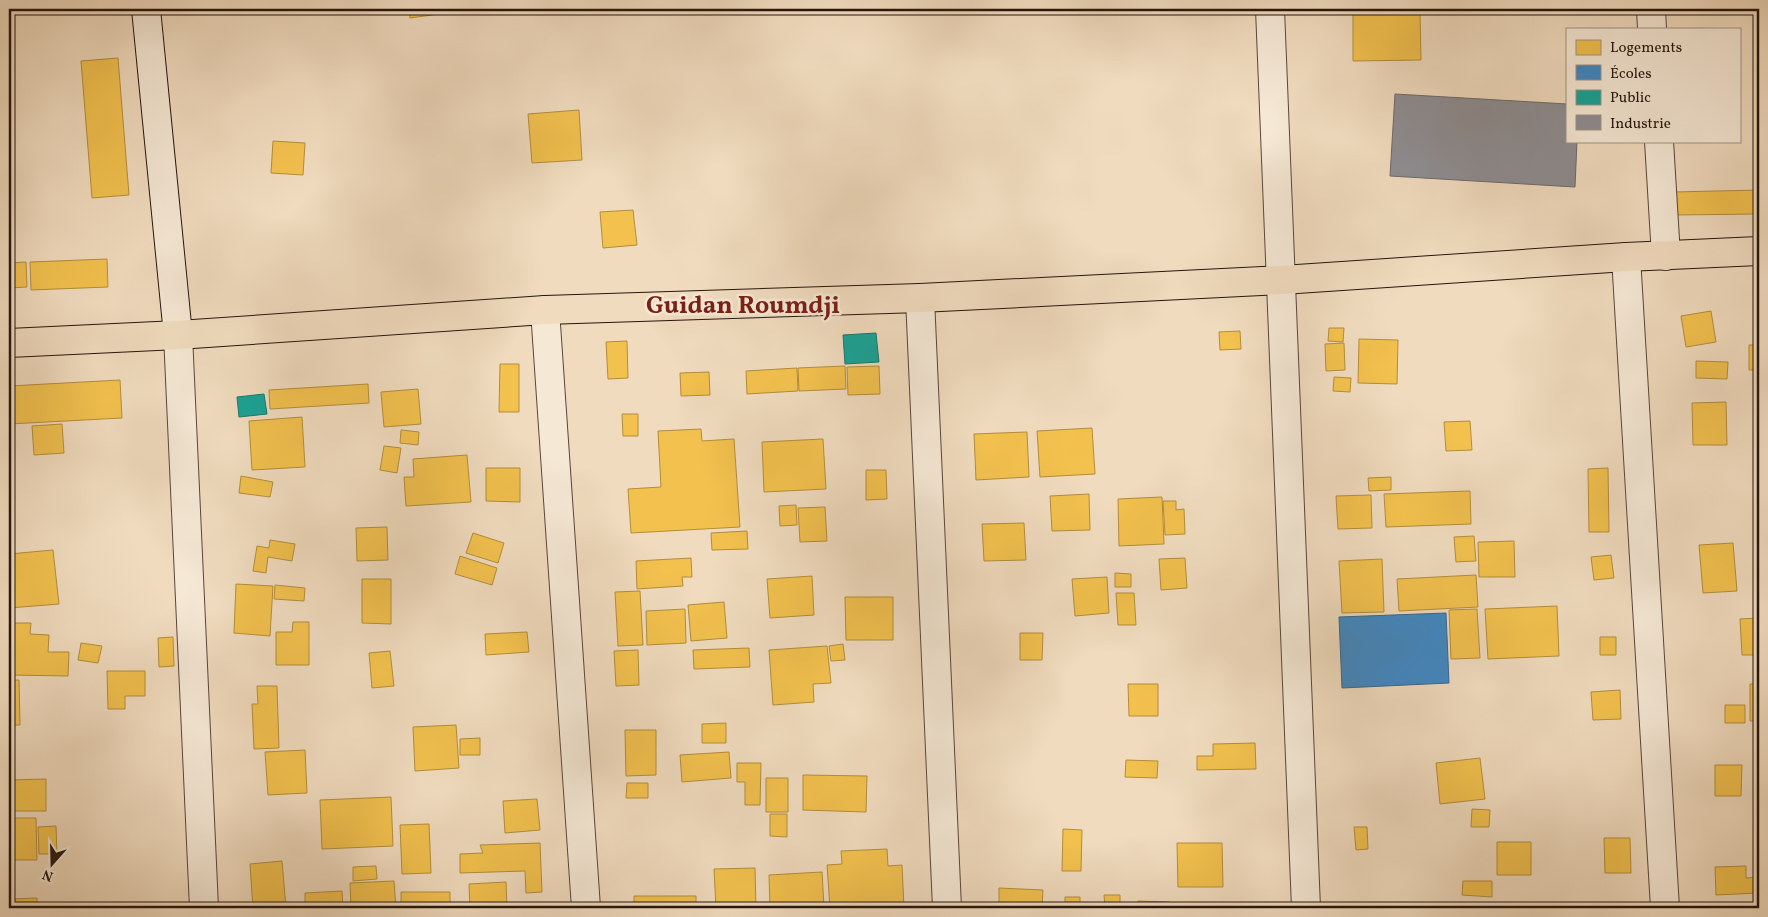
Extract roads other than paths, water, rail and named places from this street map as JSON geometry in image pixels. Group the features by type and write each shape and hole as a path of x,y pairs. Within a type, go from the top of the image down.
{"highway":[{"path":"9,343 178,335 544,310 920,298 1282,280 1759,251"}],"street":[{"path":"146,9 178,335 204,908"},
{"path":"1270,9 1306,908"},
{"path":"1651,9 1652,28"},
{"path":"1659,142 1666,256"},
{"path":"1626,258 1665,908"},
{"path":"920,298 947,908"},
{"path":"544,310 586,908"}],"district":[{"name":"Guidan Roumdji","path":"743,304"}]}
